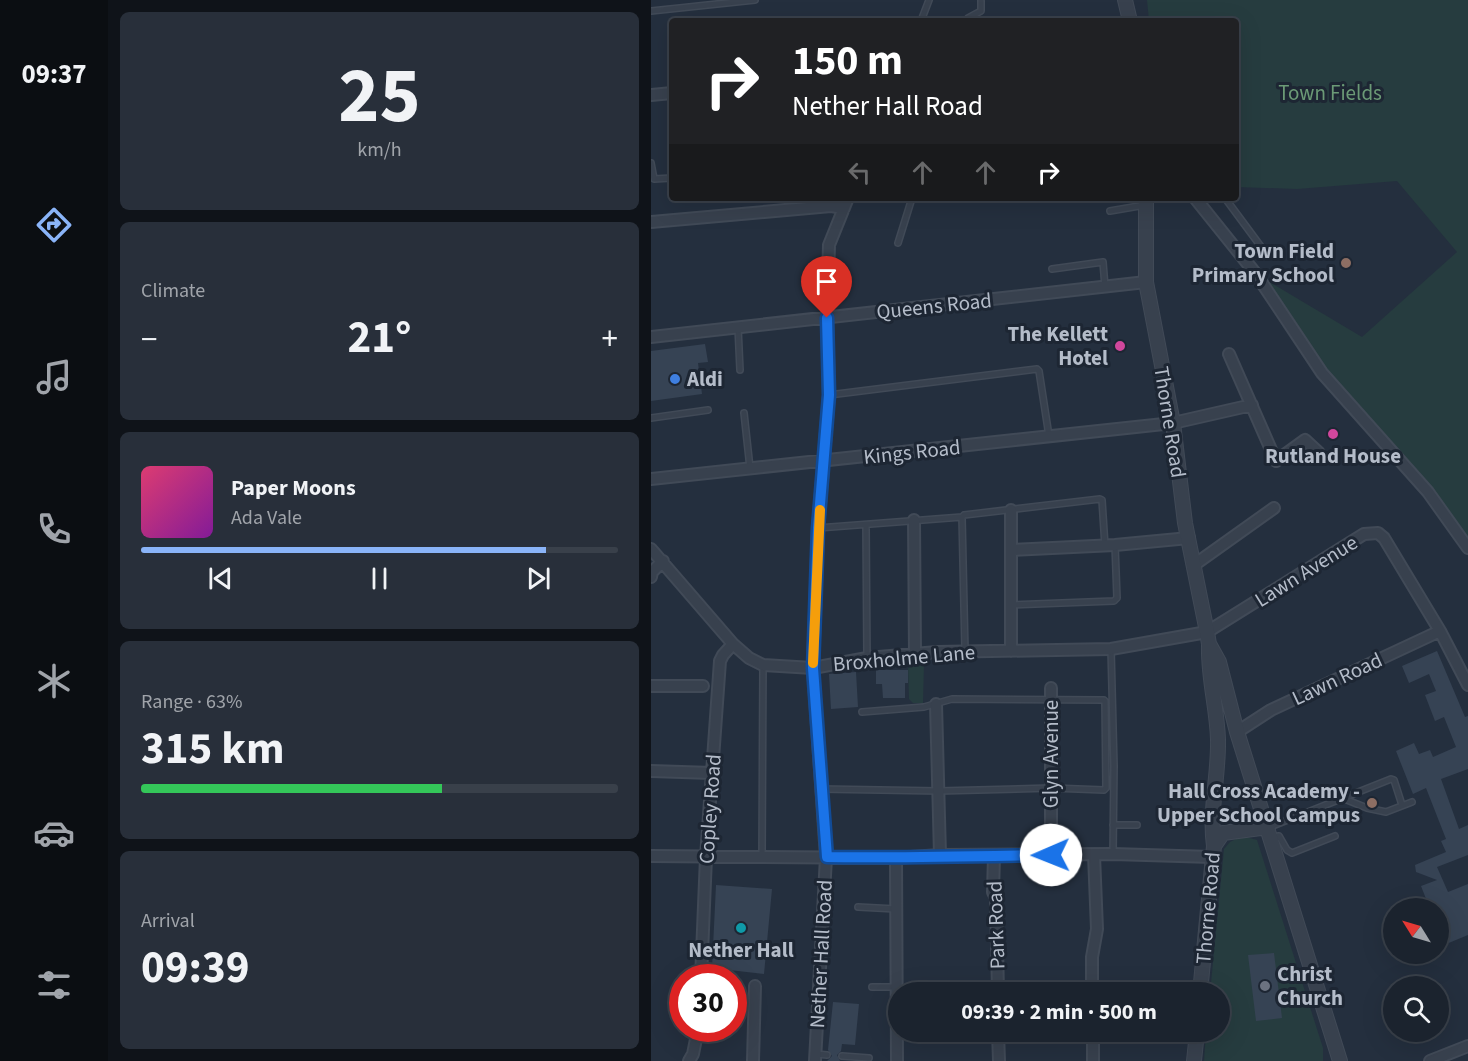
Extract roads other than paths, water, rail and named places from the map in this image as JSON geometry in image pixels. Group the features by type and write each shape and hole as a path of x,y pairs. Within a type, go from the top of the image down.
{"street":[{"path":"1125,0 1126,18"},
{"path":"651,95 669,93"},
{"path":"1196,201 1256,274 1322,374 1428,492 1468,548"},
{"name":"Thorne Road","path":"1146,202 1146,282 1173,423 1189,538 1208,638 1218,737 1213,851 1201,982"},
{"path":"651,222 846,203"},
{"name":"Nether Hall Road","path":"819,1056 827,857 813,668 818,528 829,395 827,318 829,245 846,203"},
{"name":"Queens Road","path":"651,337 1146,282"},
{"path":"1229,354 1276,461 1305,440 1319,453"},
{"name":"Kings Road","path":"651,479 1173,423 1252,405"},
{"path":"1194,565 1274,508"},
{"path":"1011,510 1011,651"},
{"path":"914,520 915,655"},
{"name":"Lawn Avenue","path":"1208,638 1364,534 1378,533 1384,538 1440,631 1468,685"},
{"path":"1012,550 1110,546 1189,538"},
{"path":"651,549 733,644 749,658 763,665"},
{"path":"651,577 652,572 663,561"},
{"name":"Lawn Road","path":"1237,732 1271,710 1440,631"},
{"name":"Thorne Road","path":"1208,638 1219,662 1237,732 1270,832 1337,1057"},
{"name":"Broxholme Lane","path":"763,665 813,668 867,658 937,652 1111,649 1208,638"},
{"name":"Copley Road","path":"702,964 706,857 720,661 723,654 733,644"},
{"path":"651,686 703,686"},
{"name":"Glyn Avenue","path":"1051,693 1051,855"},
{"path":"936,704 940,855"},
{"path":"651,771 712,773"},
{"path":"651,856 896,858 940,855 1094,855 1213,851 1223,834 1270,832"},
{"path":"1092,982 1092,957 1097,929 1094,855"},
{"name":"Park Road","path":"994,856 993,892 996,898 998,982"},
{"path":"896,858 896,982"},
{"path":"753,1061 755,986"},
{"path":"689,1061 695,1042"},
{"path":"897,1042 897,1061"},
{"path":"998,1042 999,1061"},
{"path":"1093,1042 1093,1061"},
{"path":"1194,1061 1196,1042"},
{"path":"1430,1061 1468,1046"}],"lane":[{"path":"651,10 755,0"},
{"path":"922,18 929,0"},
{"path":"970,18 981,10 981,2"},
{"path":"651,163 653,180 669,177"},
{"path":"898,243 911,201"},
{"path":"1227,201 1261,248"},
{"path":"1110,211 1146,202"},
{"path":"1052,268 1103,262 1105,287"},
{"path":"738,327 740,370"},
{"path":"829,395 1037,369 1050,437"},
{"path":"651,418 708,410"},
{"path":"744,413 750,469"},
{"path":"818,528 962,517 1102,500 1117,598 1114,601 1011,605"},
{"path":"962,517 965,651"},
{"path":"866,525 867,658"},
{"path":"1111,649 1114,766 1113,854"},
{"path":"762,857 763,665"},
{"path":"821,789 939,791 1052,788 1104,790 1106,788 1104,699 1051,693 952,699 924,707 862,712"},
{"path":"1270,832 1342,798 1391,779 1402,806"},
{"path":"1342,798 1386,812 1412,802"},
{"path":"1113,825 1137,825"},
{"path":"1270,832 1279,836 1287,850 1292,852 1335,836"},
{"path":"858,907 896,909"},
{"path":"872,987 888,987"},
{"path":"842,1056 869,1058"}],"place":[{"name":"Town Field Primary School","path":"1346,263"},
{"name":"The Kellett Hotel","path":"1120,346"},
{"name":"Aldi","path":"675,379"},
{"name":"Rutland House","path":"1333,434"},
{"name":"Hall Cross Academy - Upper School Campus","path":"1372,803"},
{"name":"Nether Hall","path":"741,928"},
{"name":"Christ Church","path":"1265,986"}],"park label":[{"name":"Town Fields","path":"1330,93"}]}
